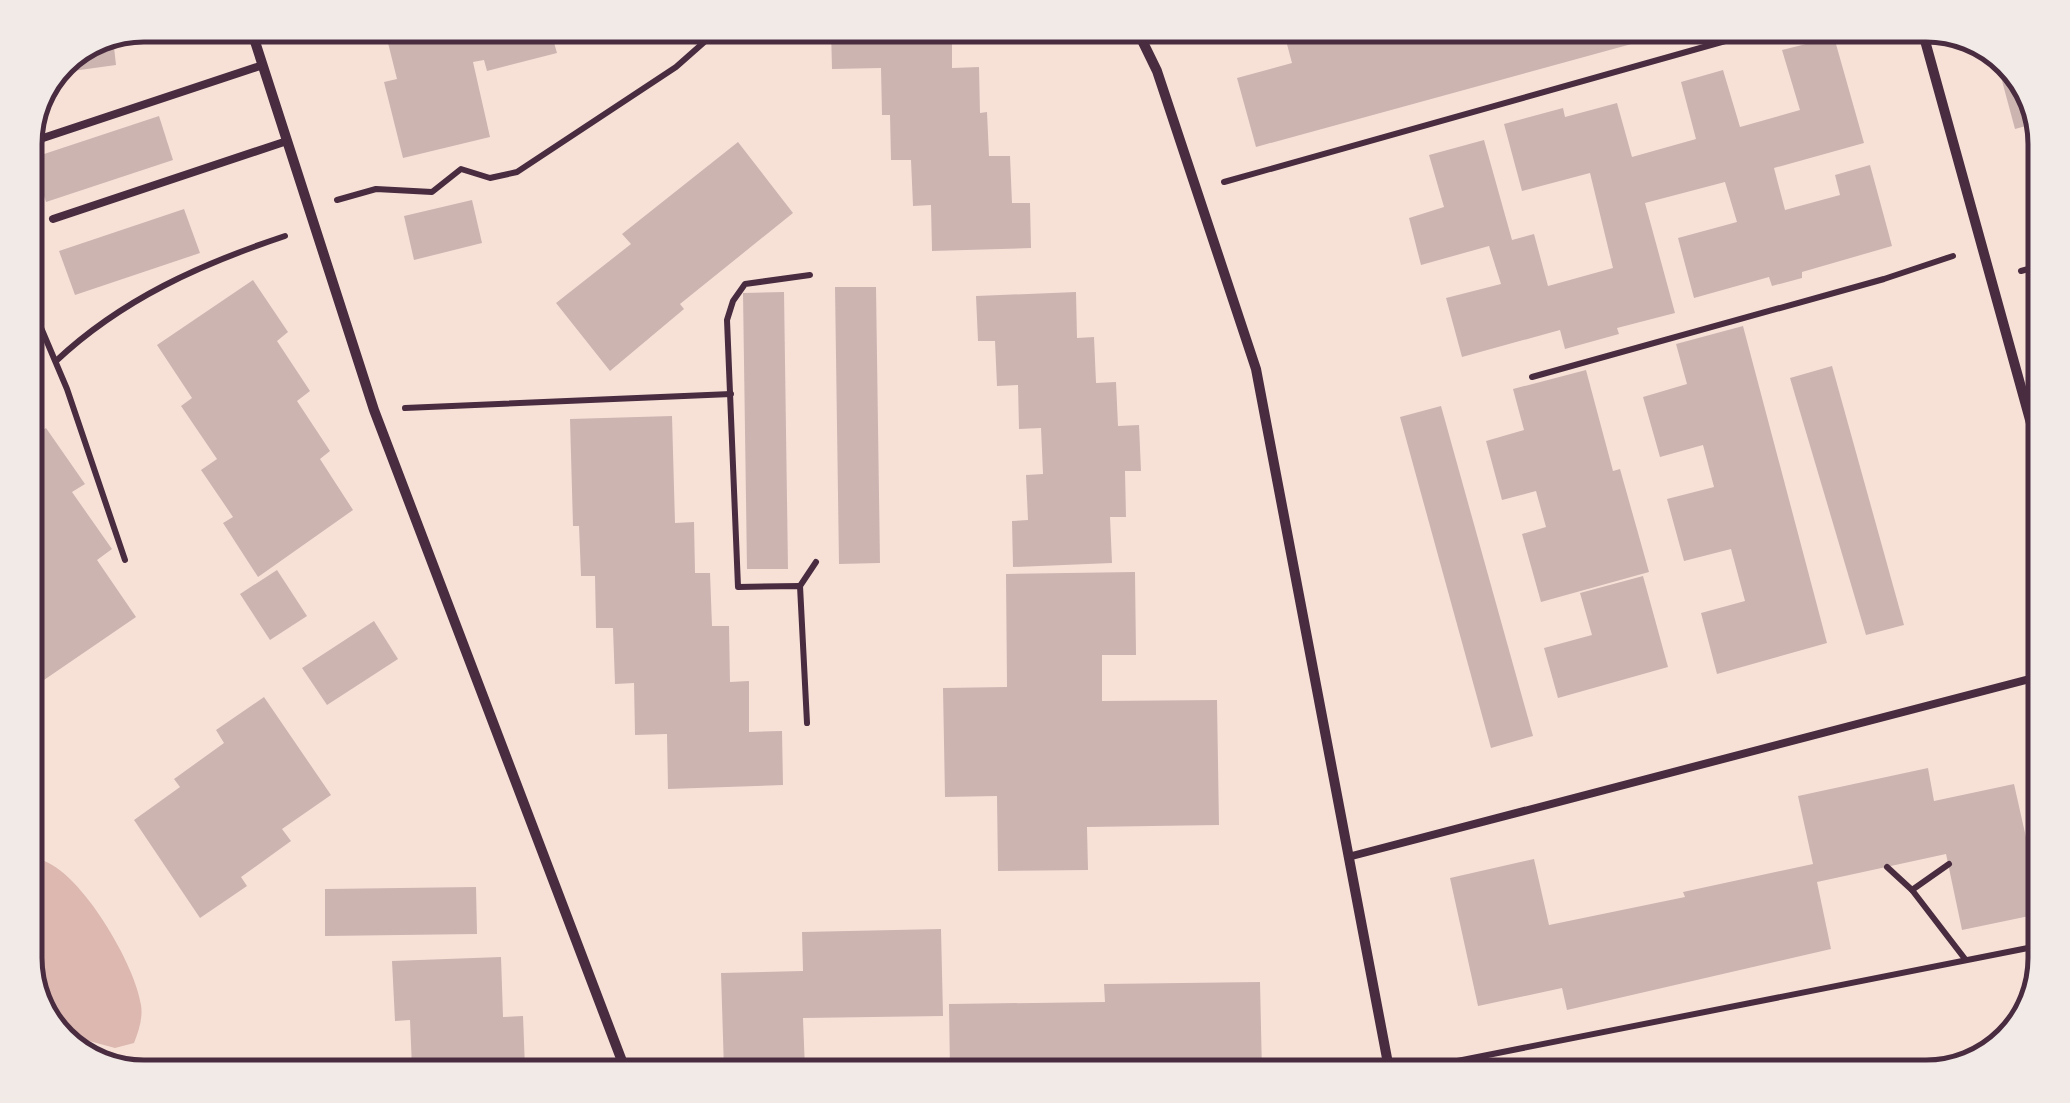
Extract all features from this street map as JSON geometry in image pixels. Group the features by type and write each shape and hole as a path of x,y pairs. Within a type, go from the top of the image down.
{"street":[{"path":"255,42 374,410 622,1060"},
{"path":"1143,42 1156,71 1256,368 1387,1060"},
{"path":"1925,42 2027,410"}],"lane":[{"path":"43,138 263,65"},
{"path":"54,218 288,142"},
{"path":"1348,857 2028,679"}],"path":[{"path":"308,208 376,189 432,192 461,170 490,178 517,172 676,67 704,42"},
{"path":"1197,189 1722,42"},
{"path":"56,360 91,328 139,298 228,255 315,226"},
{"path":"1532,377 1884,279 1982,247"},
{"path":"800,586 738,586 727,320 733,301 745,284 810,275"},
{"path":"43,331 125,560"},
{"path":"374,410 731,394"},
{"path":"807,723 800,586 816,562"},
{"path":"1912,890 1949,864"},
{"path":"1887,867 1912,890 1965,959"},
{"path":"1460,1060 2028,949"}],"shaded area":[{"path":"43,861 57,868 89,900 129,967 141,1005 139,1029 134,1043 115,1048 83,1039 53,1004 43,965"}],"building":[{"path":"388,42 554,42 557,53 487,71 484,60 473,62 490,137 403,158 384,82 397,79"},
{"path":"831,42 952,42 952,68 979,67 980,113 987,112 989,156 1010,156 1012,203 1030,203 1031,248 932,251 931,205 913,206 911,160 891,160 890,115 882,115 881,68 832,69"},
{"path":"1286,42 1639,42 1256,147 1237,78 1292,63"},
{"path":"1814,42 1835,42 1864,143 1774,168 1785,210 1840,195 1835,175 1870,165 1892,246 1802,272 1802,278 1772,286 1769,277 1694,298 1678,238 1737,222 1725,182 1645,203 1675,313 1617,328 1619,334 1565,349 1560,330 1462,357 1446,298 1501,284 1489,246 1421,265 1409,218 1444,207 1429,155 1484,140 1512,240 1534,234 1548,286 1613,268 1590,173 1522,191 1504,124 1563,108 1565,117 1617,103 1632,157 1696,139 1681,82 1723,70 1740,127 1800,110 1782,50"},
{"path":"114,47 116,65 74,71 93,56"},
{"path":"2001,76 2017,99 2026,124 2015,129"},
{"path":"159,116 173,160 46,202 43,154"},
{"path":"738,142 793,213 680,304 684,309 610,371 556,303 631,244 622,234"},
{"path":"472,200 482,243 414,260 404,216"},
{"path":"184,209 200,253 75,295 59,251"},
{"path":"253,280 288,332 277,341 310,391 297,401 330,451 320,459 353,510 258,577 223,523 233,517 201,470 217,459 181,406 192,398 157,345"},
{"path":"835,287 876,287 880,563 839,564"},
{"path":"784,292 788,569 747,569 743,293"},
{"path":"1076,292 1077,338 1094,337 1096,383 1116,382 1118,426 1139,425 1141,471 1125,471 1126,517 1110,517 1112,563 1013,567 1012,521 1028,520 1026,475 1043,474 1041,428 1019,429 1018,385 997,386 995,341 978,341 976,296"},
{"path":"1743,326 1827,643 1717,674 1701,613 1745,601 1731,549 1684,561 1667,499 1714,487 1703,445 1660,457 1643,397 1687,384 1676,344"},
{"path":"1832,366 1904,625 1866,635 1790,378"},
{"path":"1586,370 1613,471 1620,469 1649,572 1541,602 1522,534 1546,527 1536,491 1502,500 1486,441 1524,430 1513,389"},
{"path":"1441,406 1533,736 1491,748 1400,417"},
{"path":"672,416 675,523 694,522 695,573 710,573 712,626 729,626 730,682 749,681 749,732 782,731 783,785 668,789 667,734 635,735 634,683 615,684 613,628 596,628 595,576 581,576 579,526 573,526 570,419"},
{"path":"46,428 85,484 72,492 112,549 97,560 136,617 43,681"},
{"path":"277,570 307,616 270,640 240,594"},
{"path":"1135,572 1136,655 1102,655 1102,701 1217,700 1219,825 1087,827 1088,870 998,871 997,796 945,797 943,688 1007,687 1006,574"},
{"path":"1643,576 1668,667 1558,698 1544,648 1592,635 1580,593"},
{"path":"374,621 398,659 327,705 302,668"},
{"path":"264,697 331,795 282,829 291,841 241,877 247,886 200,918 134,820 180,787 174,779 224,743 216,730"},
{"path":"1928,768 1934,801 2014,784 2028,846 2028,916 1962,930 1946,854 1817,882 1831,949 1567,1010 1562,988 1478,1006 1450,878 1534,859 1549,925 1685,897 1683,892 1813,864 1798,796"},
{"path":"476,887 477,934 325,936 325,889"},
{"path":"941,929 943,1016 803,1018 805,1060 724,1060 721,973 803,971 802,932"},
{"path":"501,957 503,1017 523,1016 525,1060 412,1060 410,1020 395,1021 392,961"},
{"path":"1260,982 1262,1060 950,1060 949,1004 1105,1002 1104,984"}]}
